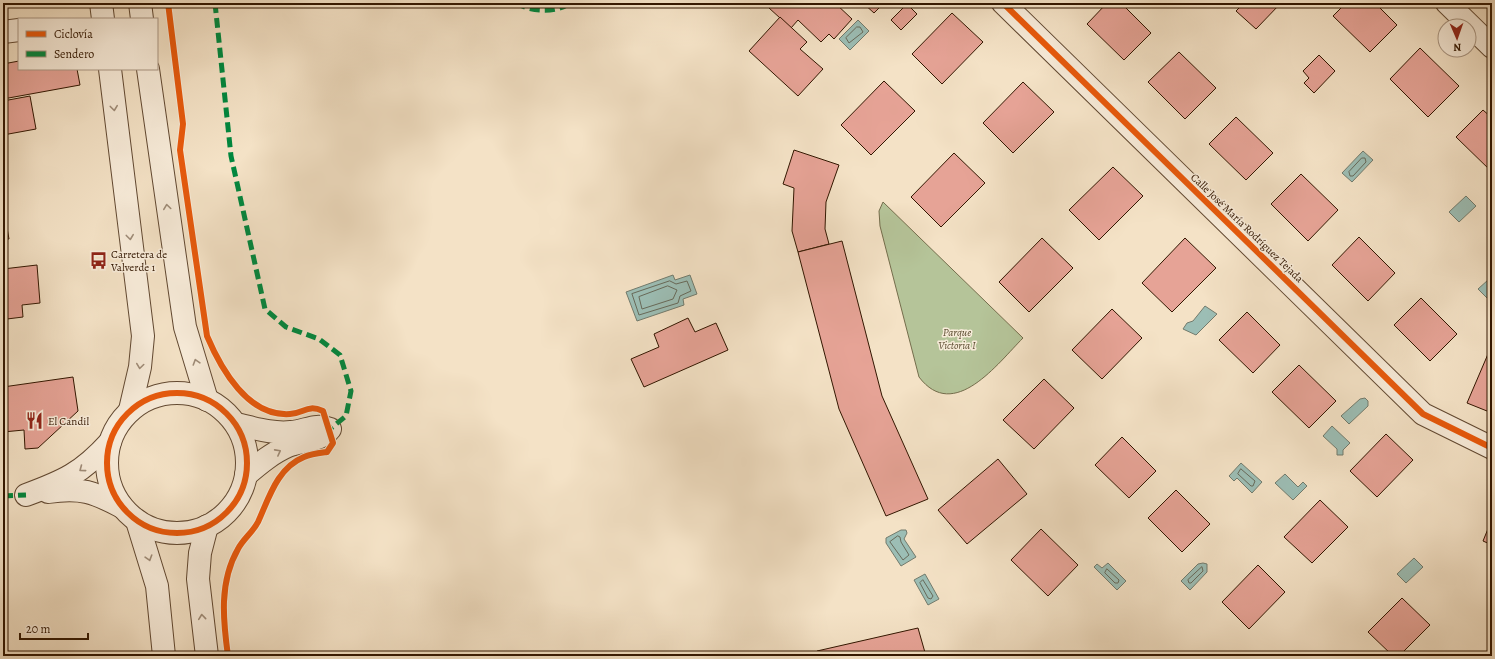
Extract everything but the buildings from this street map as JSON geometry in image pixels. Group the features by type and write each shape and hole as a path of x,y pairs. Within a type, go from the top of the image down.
{"street":[{"path":"101,3 103,18"},
{"path":"140,3 142,18"},
{"name":"Calle José María Rodríguez Tejada","path":"1003,3 1423,414 1492,448"},
{"path":"1447,3 1488,36"},
{"path":"3,32 18,30"},
{"path":"110,70 143,336 140,366 130,410"},
{"path":"148,70 185,327 207,400"},
{"path":"110,442 84,468 71,477 26,495 69,490 84,490 104,497 130,514 153,529 171,533 189,532 207,526 228,511 243,488 246,475 246,448 236,424 218,406 188,393 167,393 148,399 130,410 118,425 110,442 107,471 112,490 130,514 157,586 164,656"},
{"path":"236,424 269,432 291,432 321,426 330,429 324,436 288,446 271,455 246,475"},
{"path":"207,526 200,553 198,579 207,656"}],"green space":[{"name":"Parque Victoria I","path":"883,202 1023,338 988,373 975,384 961,391 946,394 932,390 919,377 880,226 879,211"}],"water":[{"path":"858,20 869,31 850,50 839,39"},
{"path":"1363,151 1373,160 1352,182 1342,173"},
{"path":"1466,196 1476,206 1459,222 1449,212"},
{"path":"673,275 675,280 690,275 697,294 683,299 684,305 637,321 626,292"},
{"path":"1488,280 1492,285 1492,303 1478,289"},
{"path":"1205,306 1217,314 1196,335 1183,329 1187,323 1193,321"},
{"path":"1365,398 1368,401 1368,406 1349,424 1341,416 1360,399"},
{"path":"1332,426 1350,443 1343,450 1343,455 1337,455 1337,449 1323,436"},
{"path":"1241,463 1262,482 1252,493 1237,478 1234,481 1229,476"},
{"path":"1285,474 1298,487 1303,482 1307,486 1293,500 1275,483"},
{"path":"901,530 906,530 907,533 904,539 916,557 901,566 886,543 886,538"},
{"path":"1414,558 1423,567 1406,583 1397,574"},
{"path":"1108,563 1126,581 1117,590 1094,567 1097,564 1102,568"},
{"path":"1198,564 1207,564 1207,572 1190,590 1181,581"},
{"path":"925,574 939,599 928,605 914,580"}],"marked path":[{"path":"215,3 231,156 265,309 286,327 319,339 340,355 351,391 346,416 330,429"},
{"path":"516,3 536,10 551,10 570,3"},
{"path":"3,496 26,495"}],"cycle path":[{"path":"168,3 183,124 180,150 207,336 228,376 249,399 261,408 275,413 290,414 313,408 323,411 333,443 327,452 304,457 287,468 280,476 270,494 256,526 238,549 232,562 225,588 224,615 228,656"},
{"path":"1003,3 1423,414 1492,448"},
{"path":"184,393 204,398 227,413 242,436 246,449 247,463 246,477 242,490 227,513 204,528 191,532 170,533 150,528 127,513 112,490 108,477 107,456 112,436 127,413 150,398 163,394 184,393"}],"place":[{"name":"Carretera de Valverde 1","path":"98,260"},
{"name":"El Candil","path":"35,421"}]}
